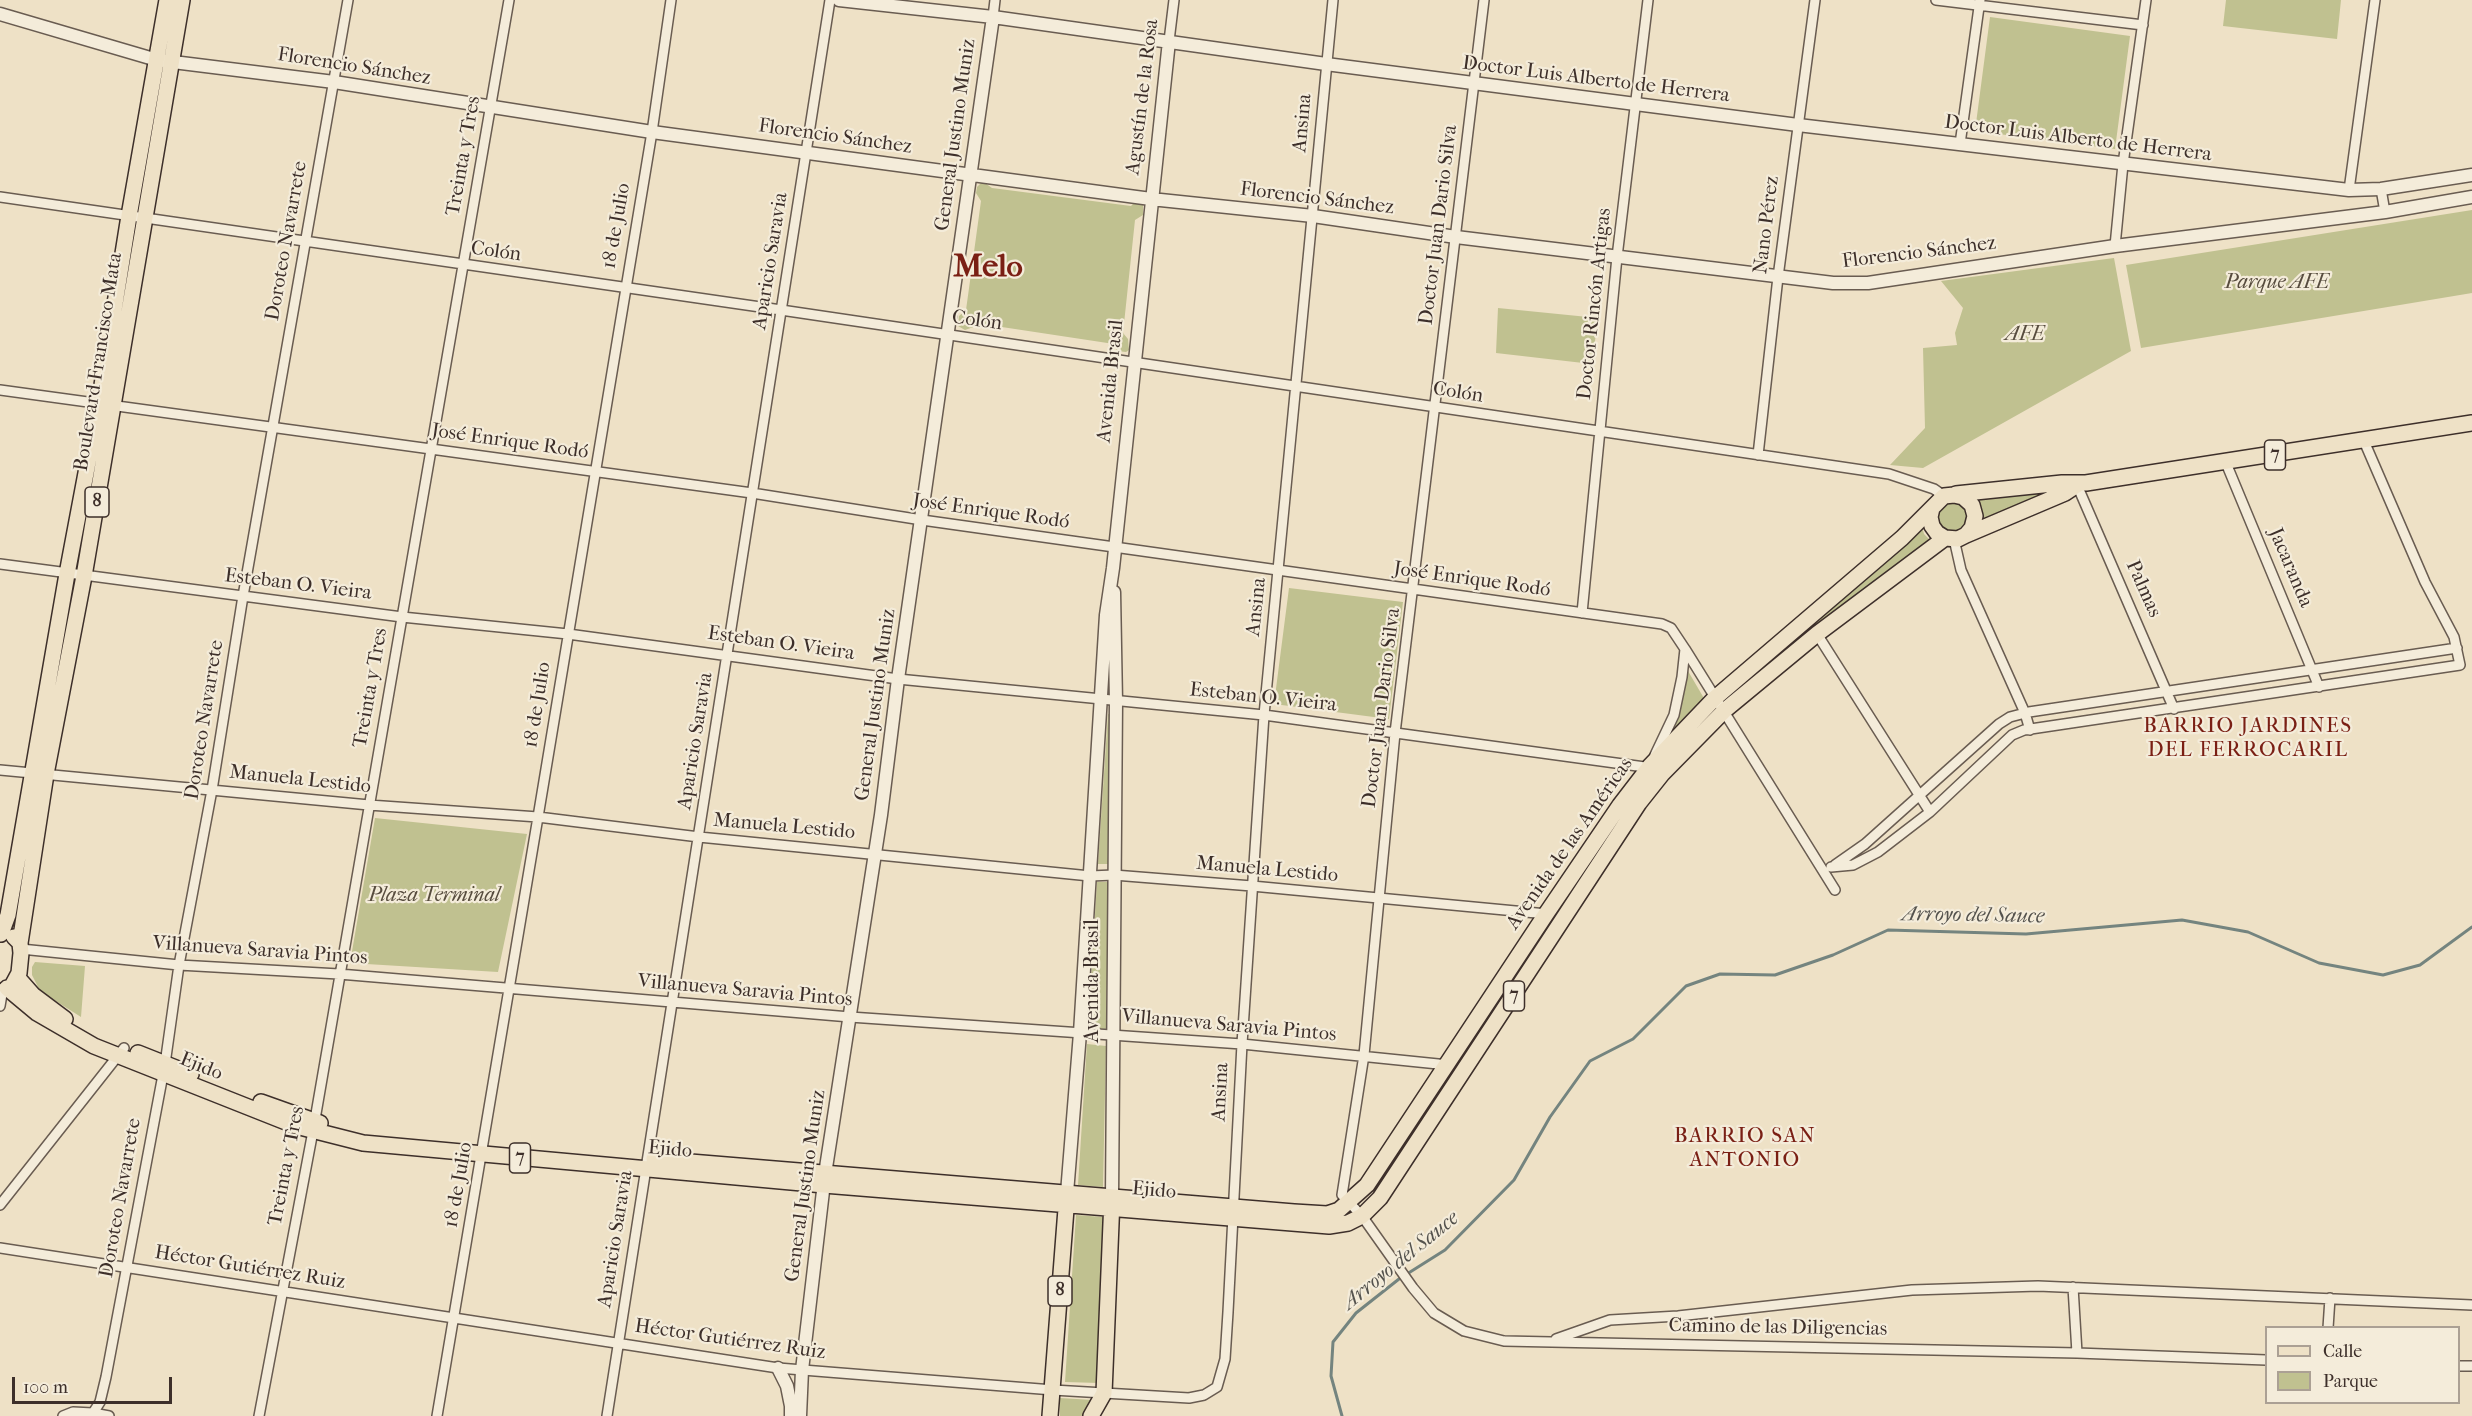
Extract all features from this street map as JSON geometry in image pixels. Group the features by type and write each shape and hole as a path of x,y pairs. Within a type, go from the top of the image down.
{"main road":[{"name":"Boulevard Francisco Mata","path":"164,61 168,0"},
{"name":"Boulevard Francisco Mata","path":"0,934 8,915 84,576 106,405 136,217 164,61 182,0"},
{"name":"Boulevard Francisco Mata","path":"7,986 20,946 39,773 67,574 106,405"},
{"name":"Avenida de las Américas","path":"1350,1202 1367,1185 1620,805 1720,704 1932,508 1949,495 2062,483 2077,485 2472,423"},
{"name":"Avenida de las Américas","path":"1720,704 1955,537 2065,493 2077,485"},
{"path":"1932,508 1930,517 1937,533 1955,537 1974,524 1974,509 1967,499 1949,495"},
{"name":"Avenida de las Américas","path":"1362,1216 1380,1198 1462,1075 1639,803 1656,770"},
{"path":"0,934 13,935 20,946"},
{"name":"Ejido","path":"7,986 33,995 60,1016 121,1052 314,1126 365,1135 483,1150 1232,1212 1329,1226 1348,1223 1362,1216"},
{"name":"Avenida Brasil","path":"1053,1390 1067,1199"},
{"name":"Avenida Brasil","path":"1104,1393 1112,1202"},
{"name":"Ejido","path":"1232,1212 1327,1214 1339,1210 1350,1202"},
{"name":"8","path":"1050,1416 1053,1390"},
{"path":"1091,1416 1104,1393"}],"street":[{"name":"Doroteo Navarrete","path":"93,1413 100,1402 106,1377 164,1069 179,965 212,790 304,241 348,0"},
{"name":"Treinta y Tres","path":"259,1416 314,1126 509,0"},
{"name":"18 de Julio","path":"437,1416 483,1150 624,288 652,132 671,0"},
{"name":"Aparicio Saravia","path":"607,1416 670,1003 699,837 830,0"},
{"name":"Doctor Luis Alberto de Herrera","path":"838,0 993,17 1474,84 1798,125 2349,190"},
{"name":"General Justino Muniz","path":"800,1416 802,1370 824,1180 875,854 897,680 922,520 995,0"},
{"name":"Agustín de la Rosa","path":"1151,199 1174,0"},
{"name":"Ansina","path":"1232,1212 1264,715 1333,0"},
{"name":"Doctor Juan Dario Silva","path":"1350,1202 1342,1195 1364,1055 1395,733 1484,0"},
{"name":"Doctor Rincón Artigas","path":"1582,613 1617,257 1648,0"},
{"name":"Nano Pérez","path":"1758,455 1778,277 1815,0"},
{"path":"1936,0 1980,3 2143,25"},
{"path":"2115,246 2123,164 2146,0"},
{"path":"2375,0 2349,190 2381,189 2472,175"},
{"path":"1960,144 1980,3"},
{"name":"Florencio Sánchez","path":"0,14 164,61 334,82 652,132 970,175 1151,199 1313,216 1456,237 1833,283 1868,283 2115,246 2385,212 2472,197"},
{"path":"2381,189 2385,212"},
{"name":"Colón","path":"0,197 1295,385 1436,408 1889,474 1949,495"},
{"name":"Avenida Brasil","path":"1067,1199 1080,1033 1106,615 1113,568 1151,199"},
{"name":"José Enrique Rodó","path":"0,390 752,493 1115,548 1662,624 1671,628 1685,649 1828,869 1835,890"},
{"path":"1828,869 1853,865 1864,860 1930,812 2012,735 2030,730 2460,665 2454,637 2425,582 2364,441"},
{"name":"Jacaranda","path":"2226,463 2314,670 2319,687"},
{"name":"Palmas","path":"2077,485 2174,709"},
{"path":"1955,537 1961,570 2025,713 2030,730"},
{"name":"Esteban O. Vieira","path":"0,564 402,617 568,634 897,680 1264,715 1656,770"},
{"name":"Avenida Brasil","path":"1112,1202 1116,702 1113,568"},
{"path":"1817,634 1930,812"},
{"path":"1828,869 1865,844 1999,724 2010,717 2457,648"},
{"path":"1656,770 1674,715 1685,649"},
{"name":"Manuela Lestido","path":"0,770 369,805 538,817 699,837 1090,876 1114,875 1380,897 1546,914 1562,923"},
{"name":"Villanueva Saravia Pintos","path":"20,946 179,965 339,974 850,1017 1242,1044 1448,1065 1462,1075"},
{"path":"0,1006 7,986"},
{"path":"0,1205 121,1052"},
{"name":"Camino de las Diligencias","path":"1350,1202 1434,1313 1464,1330 1504,1341 2077,1353 2265,1360"},
{"name":"Héctor Gutiérrez Ruiz","path":"0,1248 778,1368 1053,1390 1189,1398 1204,1395 1217,1387 1225,1359 1232,1212"},
{"path":"1551,1341 1610,1320 1677,1316 1912,1290 2038,1286 2472,1305"},
{"path":"2073,1287 2077,1353"},
{"path":"2328,1326 2330,1298"},
{"path":"778,1368 787,1386 791,1416"},
{"path":"63,1416 73,1412 109,1416"}],"green space":[{"path":"2226,0 2341,0 2337,39 2223,26"},
{"path":"1990,17 2130,36 2115,149 1975,131"},
{"path":"985,183 992,188 1131,206 1135,202 1143,205 1143,215 1135,220 1123,333 1128,339 1129,350 1117,351 1114,344 982,324 965,330 958,326 959,316 966,310 981,201 976,193 977,187"},
{"name":"Parque AFE","path":"2472,210 2472,293 2141,348 2126,265"},
{"name":"AFE","path":"2114,258 2131,351 1923,468 1890,465 1925,428 1923,348 1957,345 1955,333 1963,308 1941,281"},
{"path":"1498,308 1598,318 1592,364 1496,353"},
{"path":"2062,489 1979,521 1970,499"},
{"path":"1959,501 1969,513 1964,529 1949,534 1935,520 1942,502"},
{"path":"1921,522 1924,534 1933,543 1725,707 1722,701"},
{"path":"1289,588 1403,602 1389,719 1274,704"},
{"path":"1688,671 1705,700 1665,744"},
{"path":"1108,714 1113,715 1110,864 1098,864"},
{"name":"Plaza Terminal","path":"375,818 527,834 498,972 350,963"},
{"path":"1097,882 1109,882 1106,1029 1088,1028"},
{"path":"35,962 85,966 81,1017 40,991 32,975"},
{"path":"1087,1044 1106,1046 1103,1187 1078,1185"},
{"path":"1076,1215 1103,1217 1099,1383 1065,1382"},
{"path":"1060,1398 1093,1400 1084,1416 1060,1416"}],"waterway":[{"name":"Arroyo del Sauce","path":"1342,1416 1331,1376 1333,1342 1356,1313 1399,1279 1445,1250 1514,1180 1550,1117 1590,1061 1633,1039 1686,986 1720,974 1775,975 1833,955 1888,930 2026,934 2182,920 2248,932 2319,963 2383,975 2420,965 2472,927"}],"district":[{"name":"Melo","path":"988,268"},
{"name":"BARRIO JARDINES DEL FERROCARIL","path":"2248,739"},
{"name":"BARRIO SAN ANTONIO","path":"1745,1149"}]}
